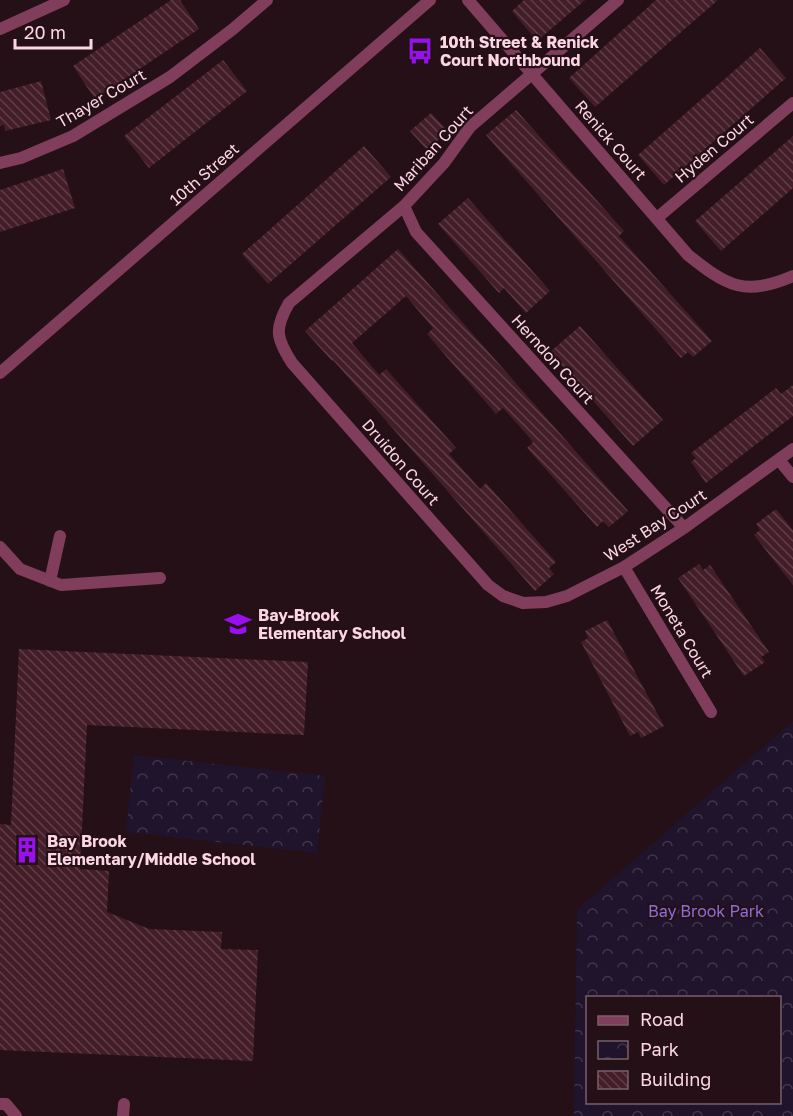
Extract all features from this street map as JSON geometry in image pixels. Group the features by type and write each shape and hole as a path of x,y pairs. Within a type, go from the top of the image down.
{"street":[{"path":"0,29 64,0"},
{"name":"Thayer Court","path":"0,163 21,158 73,136 161,83 233,29 267,0"},
{"name":"10th Street","path":"0,373 430,0"},
{"name":"Renick Court","path":"468,0 688,255 715,276 740,288 772,285 793,276"},
{"name":"Mariban Court","path":"279,324 289,303 404,206 444,163 470,127 618,0"},
{"name":"Hyden Court","path":"657,218 793,103"},
{"name":"Herndon Court","path":"404,206 416,232 684,528"},
{"name":"Druidon Court","path":"279,324 278,335 281,346 299,371 488,585 503,596 523,603"},
{"name":"West Bay Court","path":"523,603 546,602 567,596 624,567 684,528 793,449"},
{"path":"779,460 793,477"},
{"path":"50,581 60,536"},
{"path":"0,548 20,569 60,585 160,578"},
{"name":"Moneta Court","path":"624,567 711,712"},
{"path":"0,1104 6,1104 16,1116"}],"green space":[{"name":"Bay Brook Park","path":"793,721 793,1116 574,1116 577,910"},
{"path":"134,755 325,776 317,853 126,832"}],"building":[{"path":"171,0 180,0 199,29 95,99 73,66"},
{"path":"524,0 585,0 537,41 512,11"},
{"path":"656,0 718,0 595,107 569,78"},
{"path":"760,48 786,78 664,185 638,155"},
{"path":"223,60 247,91 149,168 124,136"},
{"path":"41,81 51,120 5,131 4,125 0,126 0,92"},
{"path":"516,110 624,231 619,236 712,341 693,357 688,352 681,358 486,135"},
{"path":"431,113 448,131 427,150 410,131"},
{"path":"793,136 793,188 721,251 695,221"},
{"path":"364,146 391,177 268,284 242,254"},
{"path":"63,169 75,208 0,232 0,190"},
{"path":"468,198 550,291 526,313 504,288 499,293 438,224"},
{"path":"398,249 628,511 609,527 603,521 597,527 527,448 533,442 521,428 503,408 496,414 427,334 433,328 406,296 352,343 379,375 386,369 456,448 449,454 480,489 486,483 556,562 549,568 554,574 535,591 305,331"},
{"path":"580,326 663,420 633,446 550,352"},
{"path":"793,385 793,416 706,483 691,462 696,458 691,453 776,388 781,394"},
{"path":"776,509 793,530 793,585 754,535 760,530 756,524"},
{"path":"699,564 703,570 710,565 769,652 761,657 765,662 744,676 678,578"},
{"path":"607,620 664,726 641,738 638,732 630,736 581,642 588,638 585,631"},
{"name":"Bay Brook Elementary/Middle School","path":"19,649 308,662 304,735 87,725 80,869 109,871 107,912 149,929 222,932 221,949 258,950 253,1061 0,1050 0,824 11,825"}],"place":[{"name":"10th Street & Renick Court Northbound","path":"420,51"},
{"name":"Bay-Brook Elementary School","path":"238,624"},
{"name":"Bay Brook Elementary/Middle School","path":"27,850"}]}
